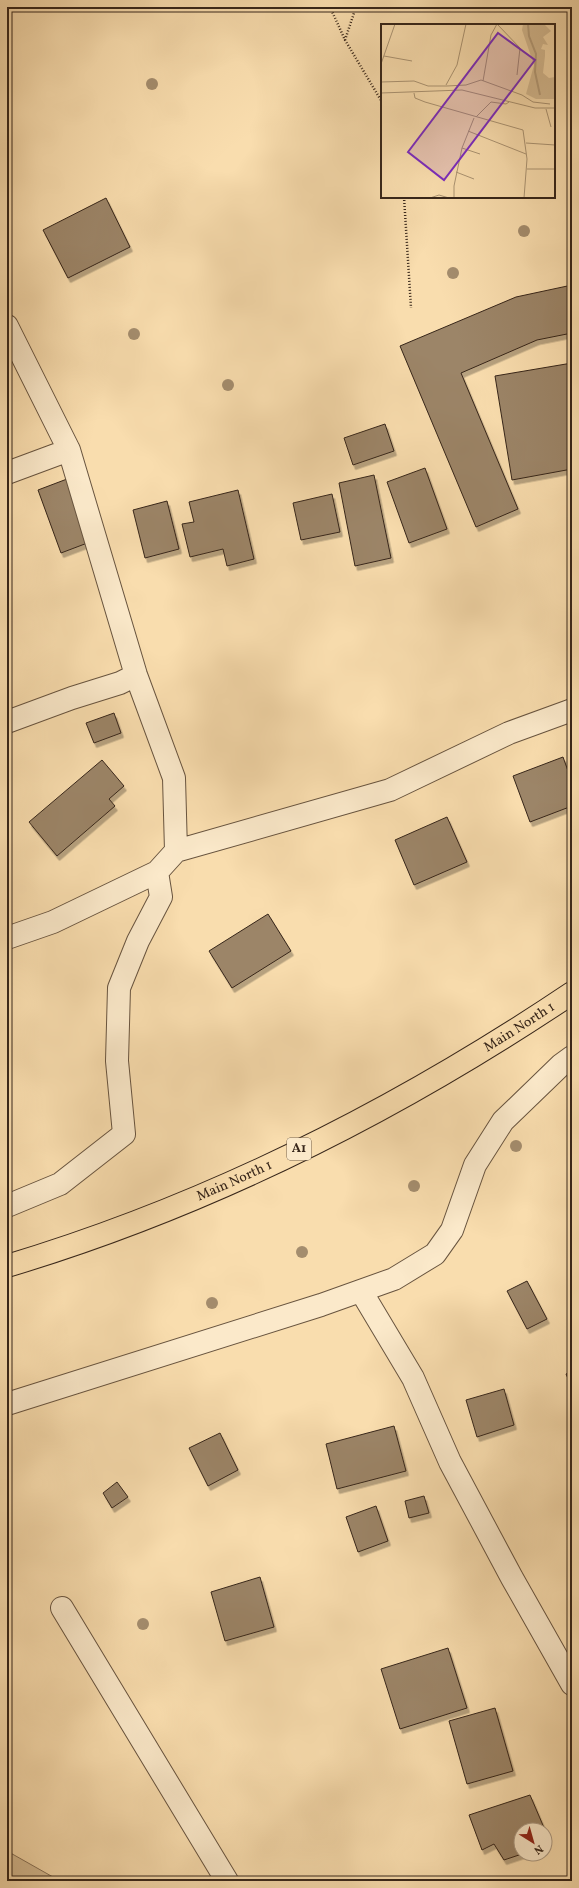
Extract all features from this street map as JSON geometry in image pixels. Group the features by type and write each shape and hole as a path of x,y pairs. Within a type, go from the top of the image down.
{"main road":[{"name":"Main North 1","path":"7,1266 58,1251 170,1208 262,1168 381,1109 505,1038 572,993"}],"street":[{"path":"7,326 69,450 136,675 174,778 176,851"},
{"path":"7,473 69,450"},
{"path":"7,722 72,698 120,683 136,675"},
{"path":"7,938 53,922 157,872 176,851 390,790 509,733 572,710"},
{"path":"7,1206 60,1184 124,1134 117,1061 119,988 138,941 161,897 157,872"},
{"path":"7,1404 361,1291 394,1279 435,1254 452,1230 475,1165 502,1121 561,1065 572,1057"},
{"path":"361,1291 413,1378 450,1462 512,1578 572,1684"},
{"path":"62,1608 227,1881"}],"path":[{"path":"330,7 345,40 381,100"},
{"path":"345,40 356,7"},
{"path":"404,198 411,308"}],"shaded area":[{"path":"7,1851 60,1881 7,1881"}],"building":[{"path":"106,198 130,247 68,278 43,230"},
{"path":"572,285 572,333 537,340 461,373 518,509 476,527 400,346 516,297"},
{"path":"572,363 572,469 512,480 495,376"},
{"path":"385,424 394,451 353,465 344,438"},
{"path":"425,468 447,529 409,543 387,482"},
{"path":"374,475 391,558 355,566 339,483"},
{"path":"67,479 90,542 61,553 38,490"},
{"path":"238,490 254,559 227,566 223,549 190,557 182,524 194,522 189,502"},
{"path":"332,494 340,532 301,540 293,503"},
{"path":"167,501 179,549 145,558 133,510"},
{"path":"114,713 121,733 94,743 86,723"},
{"path":"563,757 572,782 572,806 530,822 513,776"},
{"path":"102,760 124,786 109,799 115,806 57,856 29,822"},
{"path":"447,817 467,862 414,885 395,840"},
{"path":"268,914 291,951 232,988 209,951"},
{"path":"527,1281 547,1319 527,1329 507,1291"},
{"path":"572,1371 572,1388 566,1374"},
{"path":"504,1389 514,1425 477,1437 466,1400"},
{"path":"394,1426 406,1471 337,1489 326,1444"},
{"path":"220,1433 238,1470 208,1486 189,1448"},
{"path":"117,1482 128,1497 112,1508 103,1493"},
{"path":"424,1496 429,1513 409,1518 405,1501"},
{"path":"376,1506 388,1541 358,1552 346,1517"},
{"path":"260,1577 274,1627 225,1641 211,1592"},
{"path":"448,1648 467,1708 400,1729 381,1669"},
{"path":"495,1708 513,1771 467,1784 449,1721"},
{"path":"530,1795 542,1822 513,1822 513,1857 504,1860 494,1844 482,1850 469,1815"}]}
